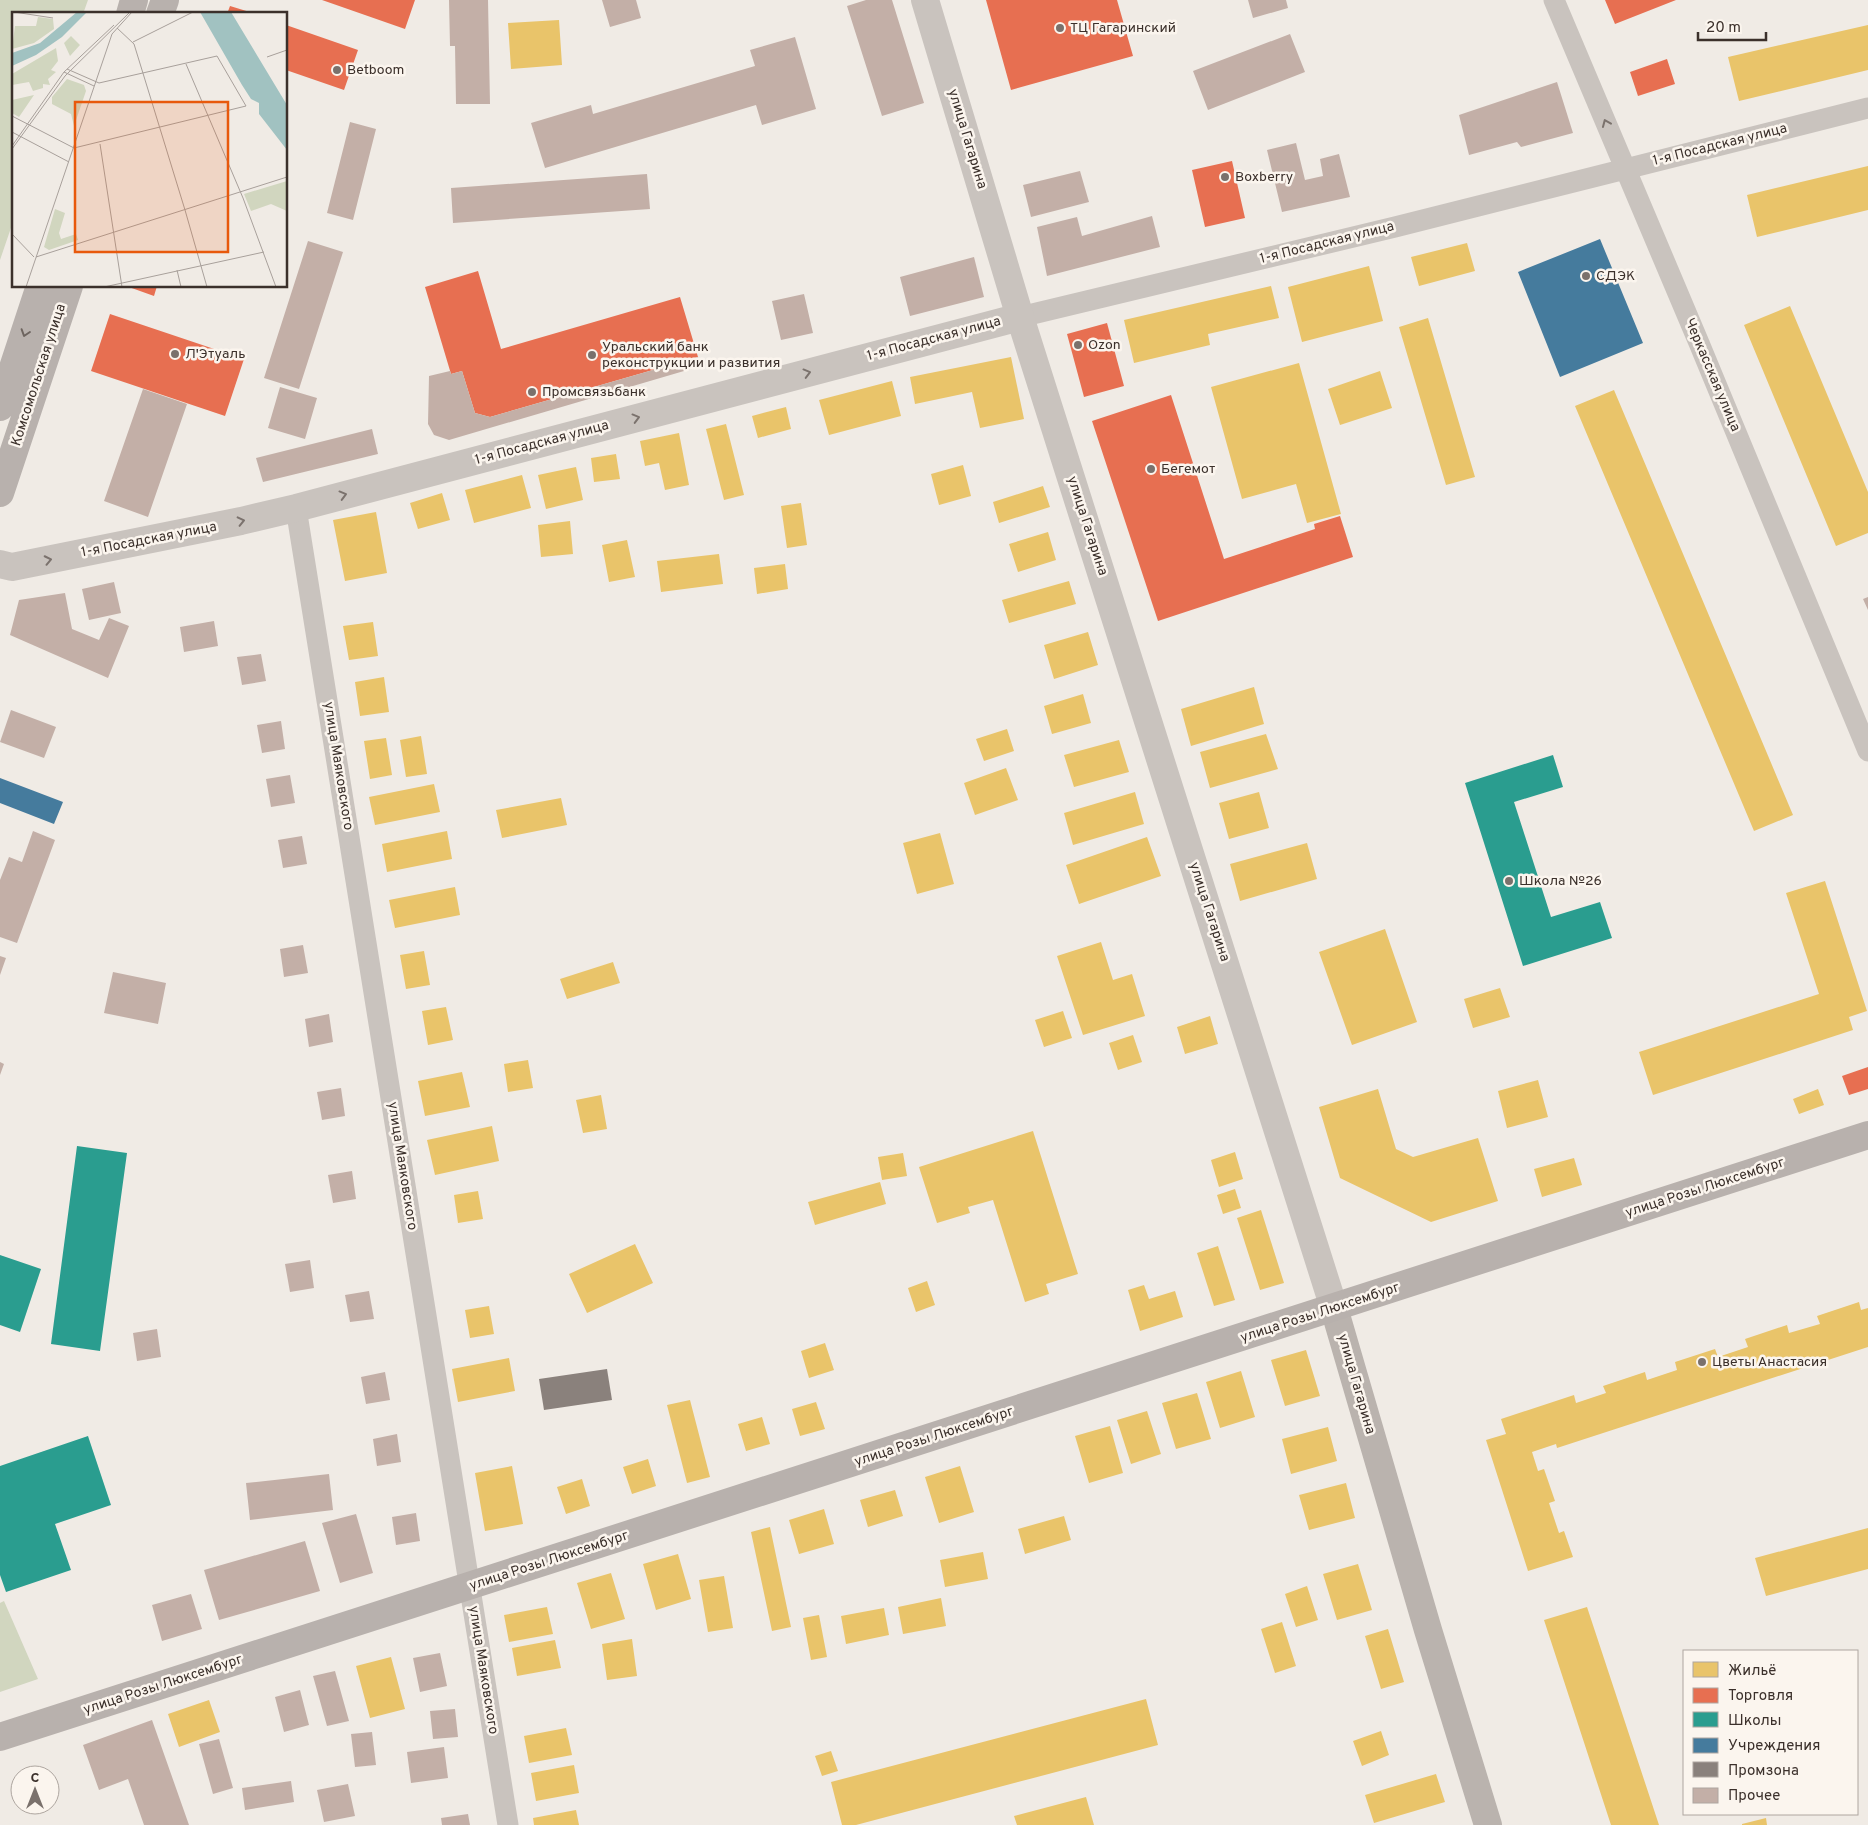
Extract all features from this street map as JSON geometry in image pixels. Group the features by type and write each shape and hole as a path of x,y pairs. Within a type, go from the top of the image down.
{"main road":[{"path":"161,12 165,0"},
{"name":"Комсомольская улица","path":"0,407 39,288"},
{"name":"Комсомольская улица","path":"0,493 68,288"},
{"name":"улица Розы Люксембург","path":"0,1737 1868,1135"},
{"name":"улица Гагарина","path":"1334,1308 1428,1630 1488,1825"}],"street":[{"name":"улица Гагарина","path":"925,0 1020,316 1334,1308"},
{"name":"Черкасская улица","path":"1554,0 1868,751"},
{"name":"1-я Посадская улица","path":"0,564 12,568 296,508 1020,316 1395,227 1868,108"},
{"name":"улица Маяковского","path":"296,508 508,1825"}],"green space":[{"path":"0,0 88,0 84,12 12,12 12,225 0,260"},
{"path":"4,1601 38,1679 0,1692 0,1603"}],"building: Жильё":[{"path":"559,20 562,65 511,69 508,23"},
{"path":"1868,25 1868,70 1739,101 1728,57"},
{"path":"1868,166 1868,210 1757,237 1747,195"},
{"path":"1467,243 1475,271 1419,286 1411,257"},
{"path":"1369,266 1383,321 1302,342 1288,287"},
{"path":"1271,286 1279,318 1208,334 1210,345 1134,363 1124,320"},
{"path":"1790,306 1868,492 1868,533 1836,546 1744,325"},
{"path":"1428,318 1475,477 1446,485 1399,327"},
{"path":"1011,357 1024,419 980,428 972,392 915,404 910,377"},
{"path":"1299,363 1341,514 1307,523 1296,484 1242,499 1211,387"},
{"path":"1380,371 1392,408 1340,425 1328,389"},
{"path":"892,381 901,416 829,435 819,400"},
{"path":"1614,390 1793,815 1754,831 1575,406"},
{"path":"786,407 791,429 758,438 752,416"},
{"path":"726,424 744,495 724,500 706,429"},
{"path":"679,433 689,485 665,490 659,463 645,466 640,441"},
{"path":"616,454 620,479 594,482 591,458"},
{"path":"963,465 971,496 939,505 931,474"},
{"path":"576,467 583,500 546,509 538,475"},
{"path":"522,475 531,508 474,523 465,490"},
{"path":"1043,486 1050,507 999,523 993,502"},
{"path":"442,493 450,520 418,529 410,503"},
{"path":"801,503 807,545 787,548 781,506"},
{"path":"376,512 387,573 345,581 333,520"},
{"path":"570,521 573,554 541,557 538,525"},
{"path":"1048,532 1056,560 1018,572 1009,544"},
{"path":"627,540 635,577 609,582 602,545"},
{"path":"719,554 723,584 661,592 657,561"},
{"path":"785,564 788,589 757,594 754,568"},
{"path":"1069,581 1076,604 1009,623 1002,600"},
{"path":"373,622 378,656 349,660 343,626"},
{"path":"1088,632 1098,665 1054,679 1044,645"},
{"path":"384,677 389,712 360,716 355,682"},
{"path":"1254,687 1264,724 1191,746 1181,709"},
{"path":"1083,694 1091,723 1052,734 1044,706"},
{"path":"1007,729 1014,751 984,761 976,739"},
{"path":"1266,734 1278,769 1210,788 1200,752"},
{"path":"421,736 427,774 406,777 400,740"},
{"path":"386,738 392,775 370,779 364,741"},
{"path":"1119,740 1129,772 1074,787 1064,755"},
{"path":"1006,768 1018,800 975,815 964,783"},
{"path":"434,784 440,812 375,825 369,797"},
{"path":"1135,792 1144,824 1073,845 1064,813"},
{"path":"1259,792 1269,828 1229,839 1219,803"},
{"path":"561,798 567,825 502,838 496,810"},
{"path":"447,831 452,859 387,872 382,844"},
{"path":"940,833 954,884 917,894 903,843"},
{"path":"1147,837 1161,876 1079,904 1066,865"},
{"path":"1307,843 1317,879 1240,901 1230,864"},
{"path":"1825,881 1867,1011 1849,1017 1853,1030 1653,1095 1639,1052 1819,994 1786,893"},
{"path":"455,887 460,915 395,928 389,900"},
{"path":"1385,929 1417,1022 1352,1045 1319,952"},
{"path":"1101,942 1113,980 1132,974 1145,1016 1083,1035 1057,956"},
{"path":"424,951 430,985 406,989 400,955"},
{"path":"613,962 620,983 567,999 560,979"},
{"path":"1500,988 1510,1017 1473,1028 1464,999"},
{"path":"446,1007 453,1040 428,1045 422,1011"},
{"path":"1063,1011 1072,1038 1044,1047 1035,1020"},
{"path":"1210,1016 1218,1044 1185,1054 1177,1027"},
{"path":"1133,1035 1142,1062 1118,1070 1109,1043"},
{"path":"528,1060 533,1088 508,1092 504,1064"},
{"path":"462,1072 470,1107 425,1116 418,1081"},
{"path":"1538,1080 1548,1117 1507,1128 1498,1091"},
{"path":"1378,1089 1396,1149 1413,1157 1478,1138 1498,1201 1431,1222 1340,1178 1319,1107"},
{"path":"1818,1089 1824,1105 1799,1114 1793,1099"},
{"path":"601,1095 607,1129 583,1133 576,1100"},
{"path":"492,1126 499,1161 435,1175 427,1140"},
{"path":"1033,1131 1078,1274 1046,1284 1049,1294 1025,1302 993,1200 968,1207 970,1213 937,1223 919,1167"},
{"path":"1235,1152 1243,1179 1219,1187 1211,1160"},
{"path":"903,1153 907,1176 882,1180 878,1157"},
{"path":"1574,1158 1582,1185 1542,1197 1534,1169"},
{"path":"880,1182 886,1204 815,1225 808,1202"},
{"path":"1235,1189 1241,1208 1223,1214 1217,1195"},
{"path":"478,1191 483,1219 458,1223 454,1195"},
{"path":"1261,1210 1284,1283 1260,1290 1237,1218"},
{"path":"635,1244 653,1283 587,1313 569,1274"},
{"path":"1218,1246 1235,1300 1214,1306 1197,1253"},
{"path":"927,1281 935,1305 916,1312 908,1288"},
{"path":"1144,1285 1149,1299 1175,1291 1183,1317 1140,1331 1128,1290"},
{"path":"1859,1302 1861,1310 1868,1308 1868,1347 1557,1448 1556,1444 1532,1452 1538,1471 1544,1469 1555,1501 1549,1503 1559,1533 1564,1531 1573,1557 1528,1571 1486,1440 1506,1434 1501,1419 1574,1395 1576,1403 1606,1393 1603,1386 1645,1372 1647,1380 1677,1370 1675,1362 1715,1349 1718,1357 1748,1347 1745,1339 1787,1325 1789,1333 1820,1324 1817,1316"},
{"path":"489,1306 494,1334 470,1338 465,1310"},
{"path":"825,1343 834,1370 809,1378 801,1351"},
{"path":"1306,1350 1320,1396 1285,1406 1271,1360"},
{"path":"509,1358 515,1391 458,1402 452,1369"},
{"path":"1241,1371 1255,1417 1220,1428 1206,1382"},
{"path":"1197,1393 1211,1439 1176,1449 1162,1403"},
{"path":"690,1400 710,1477 687,1483 667,1405"},
{"path":"816,1402 825,1429 800,1436 792,1409"},
{"path":"1147,1411 1161,1454 1131,1464 1117,1420"},
{"path":"762,1417 770,1444 746,1451 738,1424"},
{"path":"1110,1426 1123,1473 1089,1483 1075,1436"},
{"path":"1328,1427 1337,1461 1291,1474 1282,1439"},
{"path":"648,1459 656,1486 632,1494 623,1467"},
{"path":"512,1466 523,1524 485,1531 475,1473"},
{"path":"960,1466 974,1512 939,1523 925,1477"},
{"path":"582,1479 590,1506 566,1514 557,1487"},
{"path":"1346,1483 1355,1518 1309,1530 1299,1495"},
{"path":"895,1490 903,1516 868,1527 860,1500"},
{"path":"824,1509 834,1544 799,1554 789,1520"},
{"path":"1064,1516 1071,1540 1025,1554 1018,1529"},
{"path":"770,1527 791,1627 772,1631 751,1532"},
{"path":"1868,1528 1868,1569 1766,1596 1755,1558"},
{"path":"983,1552 988,1579 945,1587 940,1560"},
{"path":"678,1554 691,1599 656,1610 643,1564"},
{"path":"1358,1564 1372,1610 1337,1620 1323,1574"},
{"path":"611,1573 625,1619 591,1629 577,1583"},
{"path":"724,1576 733,1628 708,1632 699,1580"},
{"path":"1307,1586 1318,1620 1296,1627 1285,1594"},
{"path":"941,1598 946,1626 903,1634 898,1607"},
{"path":"547,1607 553,1634 509,1642 504,1615"},
{"path":"1587,1607 1659,1825 1611,1825 1544,1620"},
{"path":"884,1608 889,1635 846,1644 841,1616"},
{"path":"819,1615 827,1657 811,1660 803,1618"},
{"path":"1282,1622 1296,1666 1275,1673 1261,1629"},
{"path":"1388,1629 1404,1682 1381,1689 1365,1636"},
{"path":"632,1639 637,1676 607,1680 602,1644"},
{"path":"555,1640 561,1668 517,1676 512,1648"},
{"path":"391,1657 405,1709 370,1718 356,1666"},
{"path":"1146,1699 1158,1745 856,1825 842,1825 831,1782"},
{"path":"209,1700 220,1732 179,1747 168,1714"},
{"path":"566,1728 572,1755 529,1763 524,1736"},
{"path":"1381,1731 1389,1755 1362,1766 1353,1741"},
{"path":"831,1751 838,1771 822,1776 815,1756"},
{"path":"574,1765 579,1793 536,1801 531,1773"},
{"path":"1436,1774 1445,1802 1374,1823 1365,1795"},
{"path":"1086,1797 1094,1825 1017,1825 1014,1816"},
{"path":"576,1810 579,1825 534,1825 533,1818"},
{"path":"1766,1818 1767,1825 1742,1825 1742,1824"}],"building: Торговля":[{"path":"322,0 415,0 405,29"},
{"name":"ТЦ Гагаринский","path":"986,0 1117,0 1133,56 1011,90"},
{"path":"1605,0 1676,0 1615,24"},
{"path":"230,6 250,12 228,12"},
{"path":"288,26 358,50 344,90 288,71"},
{"path":"1667,59 1675,84 1638,96 1630,72"},
{"path":"1232,161 1245,218 1205,227 1192,170"},
{"path":"478,271 501,349 680,297 698,357 490,417 475,413 462,371 451,374 425,287"},
{"path":"132,288 156,288 154,296"},
{"path":"110,314 244,359 225,416 91,371"},
{"path":"1107,323 1124,386 1084,397 1067,334"},
{"name":"Бегемот","path":"1171,395 1224,559 1315,529 1314,524 1340,516 1353,557 1158,621 1092,421"},
{"path":"1868,1067 1868,1089 1849,1095 1842,1076"}],"building: Школы":[{"path":"1553,755 1563,787 1514,802 1551,917 1600,902 1612,938 1523,966 1465,783"},
{"path":"77,1146 127,1153 100,1351 51,1344"},
{"path":"0,1255 41,1269 20,1332 0,1325"},
{"path":"88,1436 111,1505 55,1524 71,1570 6,1592 0,1575 0,1466"}],"building: Учреждения":[{"path":"1600,239 1643,343 1560,377 1518,272"},
{"path":"0,778 63,802 54,824 0,803"}],"building: Промзона":[{"path":"607,1369 612,1400 544,1410 539,1379"}],"building: Прочее":[{"path":"449,0 488,0 490,104 456,104 455,46 450,46"},
{"path":"602,0 636,0 641,18 610,27"},
{"path":"866,0 892,0 924,103 882,116 847,6"},
{"path":"1248,0 1286,0 1288,8 1253,18"},
{"path":"1290,34 1305,72 1208,110 1193,71"},
{"path":"795,37 816,109 762,125 756,105 545,168 531,123 591,105 593,114 755,66 750,50"},
{"path":"1557,82 1573,133 1521,147 1517,142 1469,155 1459,115"},
{"path":"350,122 376,129 353,220 327,213"},
{"path":"1296,143 1305,180 1323,176 1320,159 1339,154 1350,197 1282,212 1267,150"},
{"path":"1080,171 1089,202 1031,217 1023,185"},
{"path":"647,174 650,209 453,223 451,188"},
{"path":"1152,216 1160,247 1047,276 1037,227 1077,217 1082,236"},
{"path":"308,241 343,252 299,389 264,378"},
{"path":"974,257 984,297 910,316 900,277"},
{"path":"804,294 813,333 781,340 772,301"},
{"path":"698,357 701,366 449,440 434,435 428,424 429,376 450,371 451,374 462,371 475,413 490,417"},
{"path":"280,387 317,398 305,439 268,428"},
{"path":"143,389 187,404 148,517 104,501"},
{"path":"372,429 378,454 263,482 256,458"},
{"path":"114,582 121,613 89,620 82,589"},
{"path":"65,593 72,629 99,640 109,618 129,626 108,678 10,635 19,600"},
{"path":"1868,597 1868,610 1863,599"},
{"path":"214,621 218,646 184,652 180,627"},
{"path":"261,654 266,681 242,685 237,657"},
{"path":"11,710 56,727 44,758 0,742"},
{"path":"281,721 285,749 262,753 257,725"},
{"path":"290,775 295,803 271,807 266,779"},
{"path":"33,831 55,840 17,943 0,937 0,880 9,857 22,862"},
{"path":"302,836 307,864 283,868 278,840"},
{"path":"303,945 308,973 284,977 280,949"},
{"path":"0,956 6,958 0,975"},
{"path":"113,972 166,983 158,1024 104,1013"},
{"path":"329,1014 333,1042 309,1047 305,1019"},
{"path":"0,1062 4,1064 0,1075"},
{"path":"341,1088 345,1116 322,1120 317,1092"},
{"path":"352,1171 356,1199 333,1203 328,1175"},
{"path":"310,1260 314,1288 290,1292 285,1264"},
{"path":"369,1291 374,1319 350,1322 345,1295"},
{"path":"157,1329 161,1357 137,1361 133,1333"},
{"path":"385,1372 390,1400 366,1404 361,1377"},
{"path":"397,1434 401,1462 377,1466 373,1439"},
{"path":"329,1474 333,1510 250,1520 246,1483"},
{"path":"416,1513 420,1541 396,1545 392,1517"},
{"path":"356,1514 373,1573 340,1583 322,1523"},
{"path":"305,1541 320,1591 219,1620 204,1570"},
{"path":"191,1594 202,1629 162,1641 152,1605"},
{"path":"440,1653 447,1686 420,1692 413,1658"},
{"path":"335,1671 349,1721 327,1726 313,1676"},
{"path":"300,1690 309,1725 284,1732 275,1697"},
{"path":"455,1709 458,1737 433,1739 430,1711"},
{"path":"152,1720 189,1825 144,1825 128,1779 99,1790 83,1745"},
{"path":"372,1732 376,1765 355,1767 351,1734"},
{"path":"219,1739 233,1788 213,1794 199,1744"},
{"path":"444,1747 448,1778 411,1783 407,1752"},
{"path":"291,1781 294,1802 245,1810 242,1788"},
{"path":"348,1784 355,1816 324,1822 317,1790"},
{"path":"468,1814 470,1825 442,1825 441,1818"}],"place":[{"name":"ТЦ Гагаринский","path":"1060,28"},
{"name":"Betboom","path":"337,70"},
{"name":"Boxberry","path":"1225,177"},
{"name":"СДЭК","path":"1586,276"},
{"name":"Ozon","path":"1078,345"},
{"name":"Л'Этуаль","path":"175,354"},
{"name":"Уральский банк реконструкции и развития","path":"592,355"},
{"name":"Промсвязьбанк","path":"532,392"},
{"name":"Бегемот","path":"1151,469"},
{"name":"Школа №26","path":"1509,881"},
{"name":"Цветы Анастасия","path":"1702,1362"}]}
